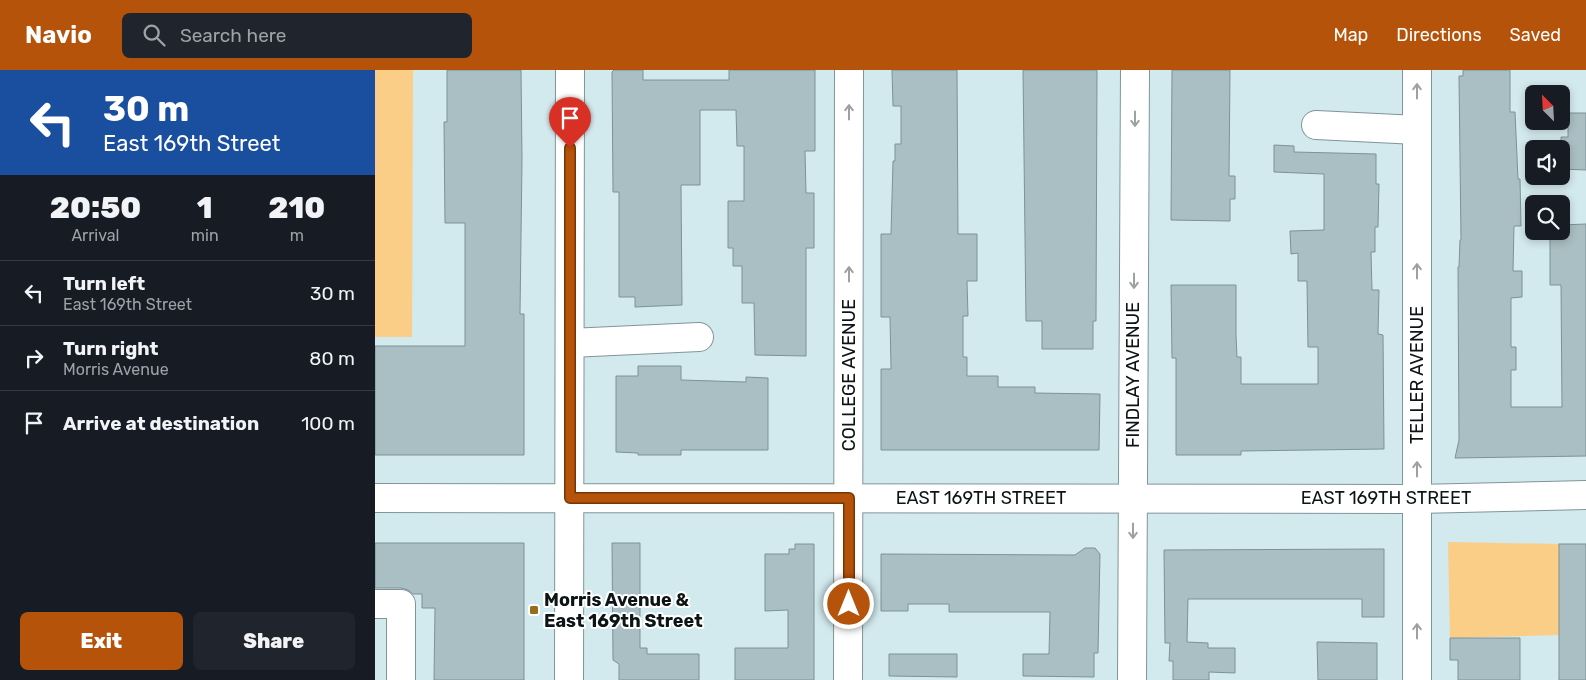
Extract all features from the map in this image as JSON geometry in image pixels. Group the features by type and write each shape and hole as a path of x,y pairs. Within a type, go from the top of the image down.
{"street":[{"path":"569,680 570,70"},
{"name":"COLLEGE AVENUE","path":"848,680 849,70"},
{"name":"FINDLAY AVENUE","path":"1133,680 1135,70"},
{"name":"TELLER AVENUE","path":"1417,70 1417,680"},
{"path":"1316,125 1417,130"},
{"path":"570,342 699,337"},
{"name":"EAST 169TH STREET","path":"375,498 1417,499 1586,495"},
{"path":"375,604 401,604 401,680"}],"shaded area":[{"path":"375,70 413,70 412,337 375,337"},
{"path":"1448,542 1559,544 1559,635 1450,638"}],"building":[{"path":"447,70 521,70 520,314 524,314 524,455 375,455 375,346 465,346 465,223 445,223 444,122 447,122"},
{"path":"614,70 643,70 643,80 729,80 729,70 815,70 815,151 805,151 806,193 814,193 814,248 806,248 806,356 755,355 754,303 742,303 742,266 733,266 733,248 728,248 728,201 744,201 744,146 737,146 736,110 700,110 700,185 681,185 682,305 635,307 635,297 619,297 619,192 613,192 612,72"},
{"path":"892,70 957,70 958,234 977,234 977,281 967,281 968,316 963,316 963,357 967,357 967,376 998,376 998,387 1035,387 1035,393 1100,394 1099,450 881,450 881,369 891,369 890,317 881,317 881,234 891,234 893,161 895,161 895,144 901,144 901,106 893,106"},
{"path":"1023,70 1097,70 1096,321 1093,321 1093,349 1042,349 1042,321 1026,321"},
{"path":"1172,70 1230,70 1229,176 1235,176 1235,199 1230,199 1230,221 1171,220"},
{"path":"1463,70 1510,70 1510,112 1515,112 1521,226 1514,226 1513,271 1522,271 1522,297 1511,298 1511,347 1516,347 1516,370 1511,370 1511,407 1562,407 1561,285 1550,285 1550,240 1570,240 1570,225 1586,224 1586,456 1455,458 1459,440 1458,267 1461,240 1459,76 1463,76"},
{"path":"1570,113 1586,113 1586,170 1570,169 1570,140 1561,140 1561,137 1568,137"},
{"path":"1274,145 1294,146 1294,152 1376,154 1376,184 1379,184 1378,227 1375,227 1375,252 1371,252 1372,290 1379,290 1378,334 1383,335 1384,449 1241,451 1241,455 1176,455 1176,358 1172,358 1171,285 1236,285 1237,357 1241,357 1241,384 1318,384 1318,347 1308,347 1307,281 1298,281 1298,253 1291,254 1290,231 1324,230 1324,174 1274,172"},
{"path":"638,366 681,366 681,380 746,382 746,377 768,378 768,450 681,450 681,455 638,455 638,453 616,452 616,376 638,376"},
{"path":"375,543 524,543 524,680 434,680 435,608 422,608 422,594 413,594 401,588 375,588"},
{"path":"612,543 640,543 640,648 647,648 647,654 699,654 699,680 619,680 619,664 613,660"},
{"path":"795,544 814,544 814,680 735,680 735,648 788,648 788,610 765,611 765,554 789,554 789,549 795,549"},
{"path":"1559,544 1586,544 1586,680 1559,680"},
{"path":"1085,548 1095,548 1100,554 1098,653 1094,653 1094,677 1023,676 1023,654 1049,654 1050,612 949,612 949,604 908,604 908,611 881,611 881,554 1075,555"},
{"path":"1384,549 1384,617 1362,617 1362,599 1188,599 1187,642 1208,643 1208,648 1235,648 1235,673 1209,672 1209,680 1173,680 1173,661 1169,661 1170,643 1165,643 1164,550"},
{"path":"1450,638 1520,638 1520,680 1458,680 1458,660 1450,660"},
{"path":"1317,642 1377,643 1377,680 1318,680"},
{"path":"889,654 957,654 957,677 889,676"}],"place":[{"name":"Morris Avenue & East 169th Street","path":"534,610"}],"route":[{"path":"570,148 570,498 849,498 849,604"}]}
